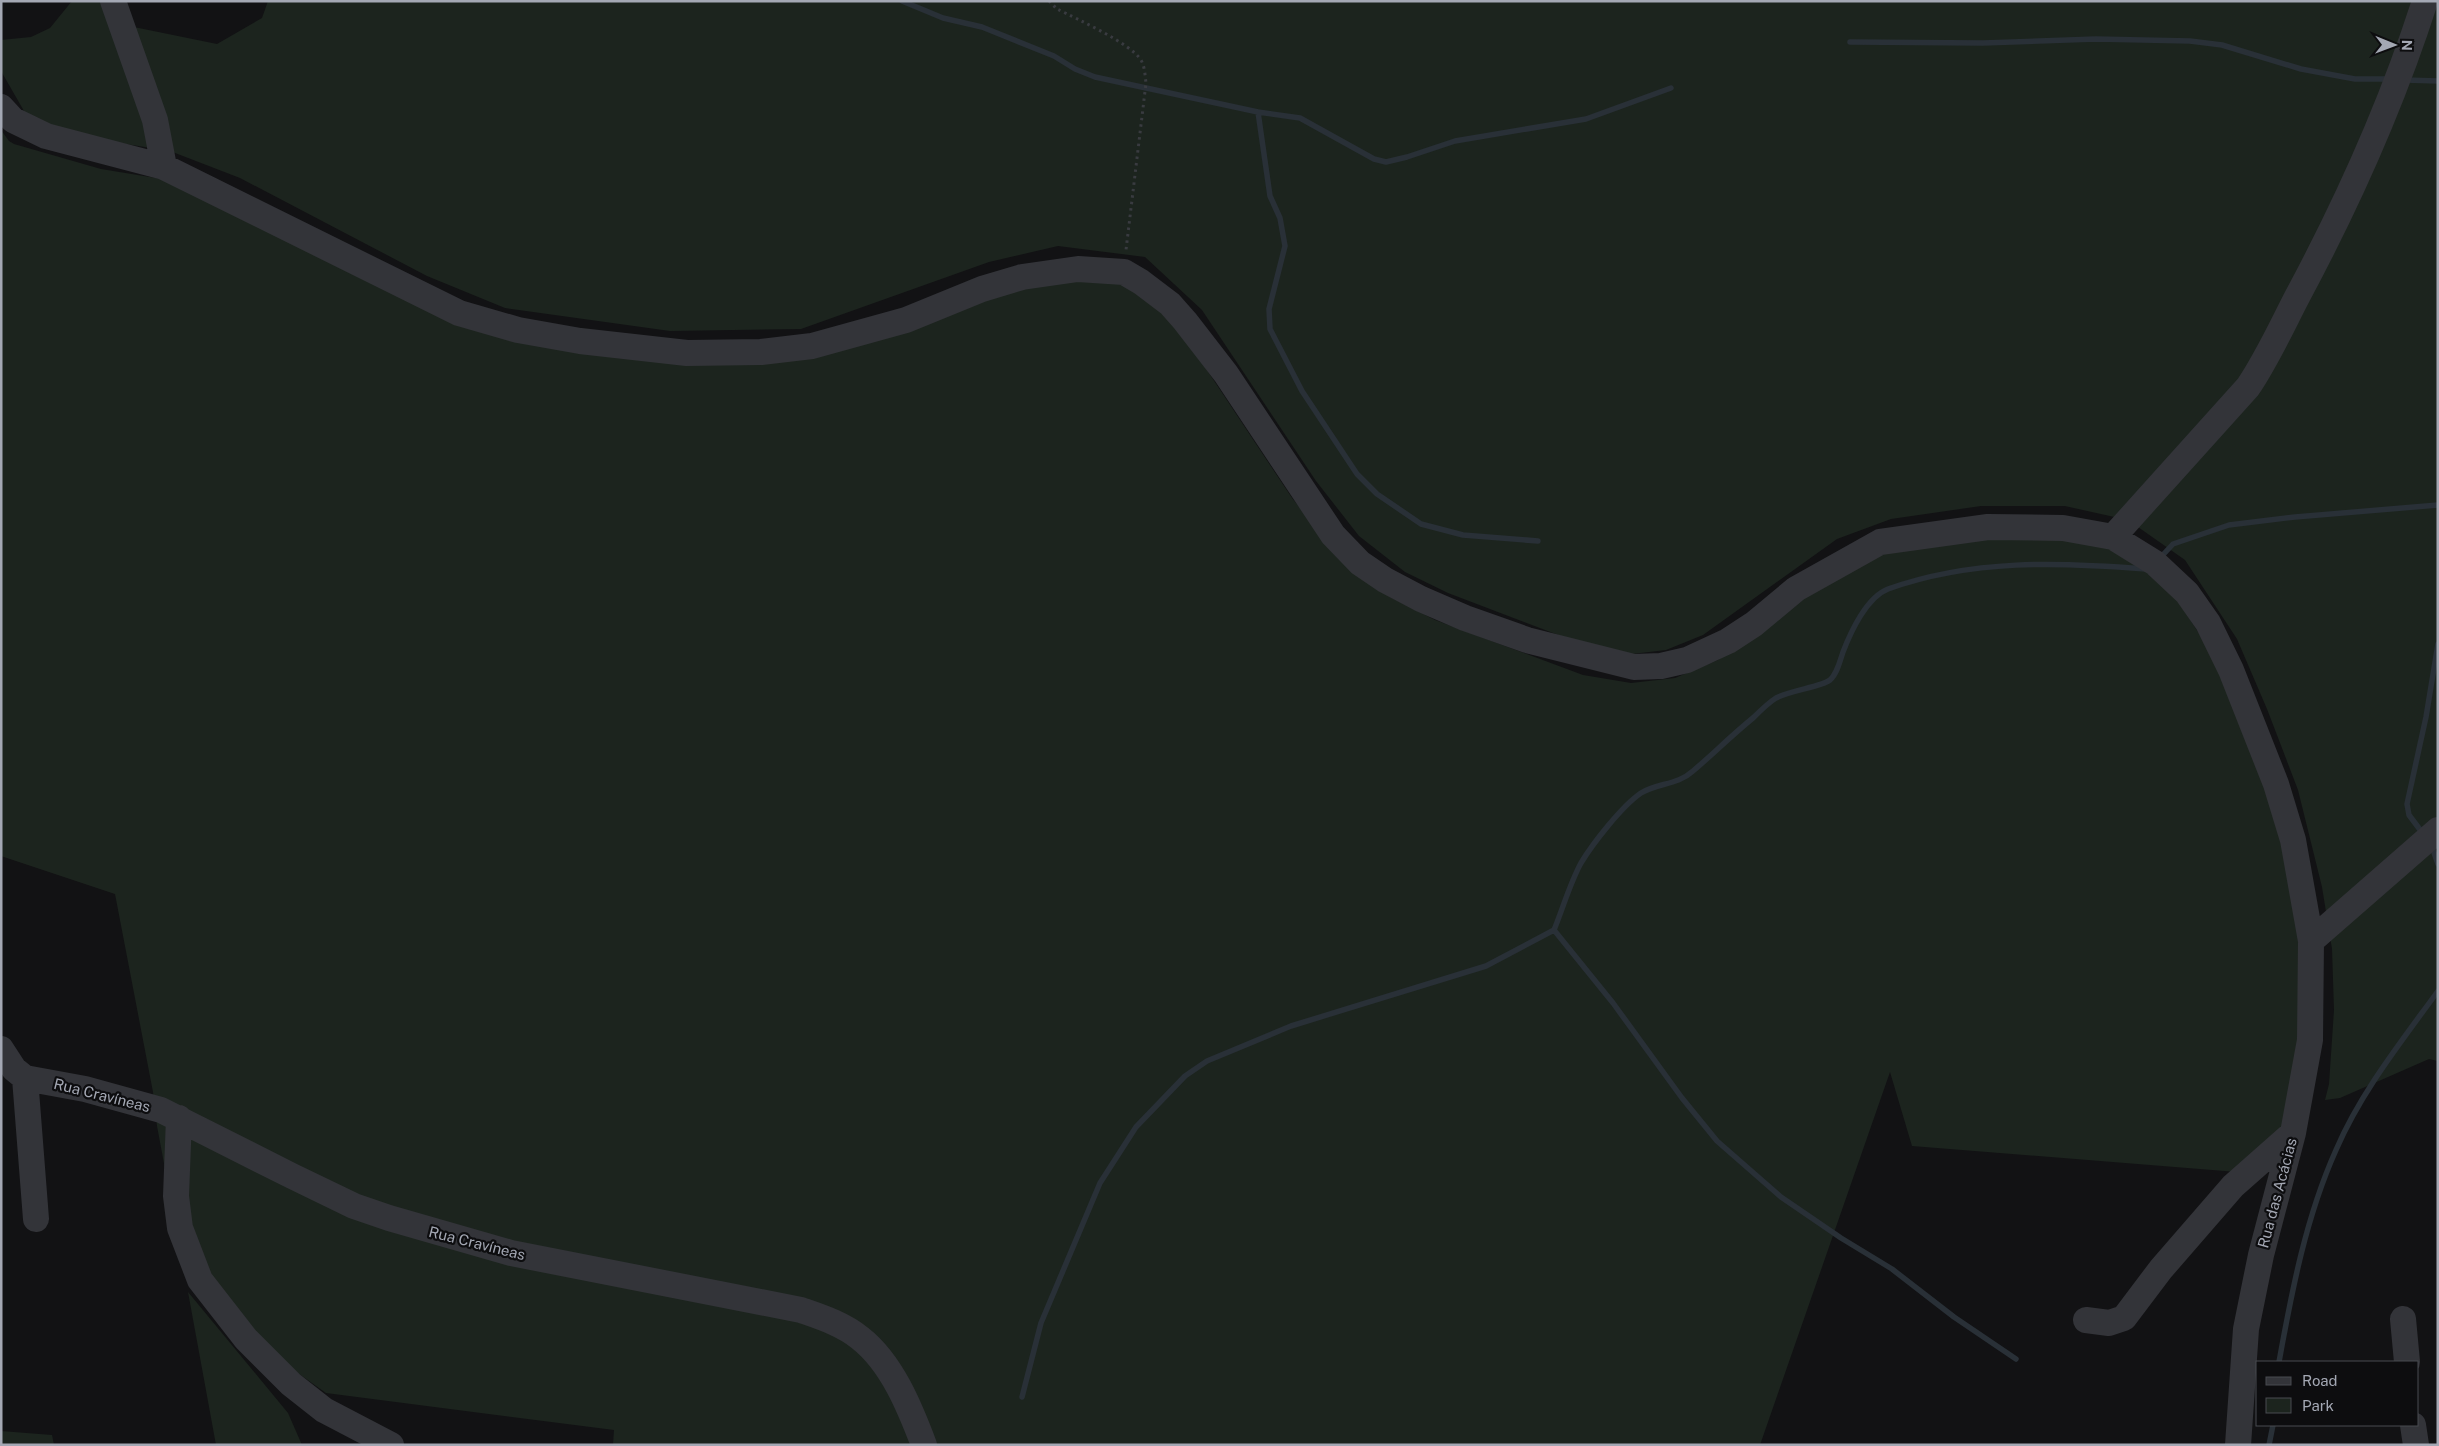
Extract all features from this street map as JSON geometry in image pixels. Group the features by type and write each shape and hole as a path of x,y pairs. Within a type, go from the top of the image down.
{"street":[{"path":"113,1 155,120 164,167"},
{"path":"2,108 13,120 46,136 164,167 459,313 518,330 580,341 687,353 760,352 812,346 906,320 982,289 1022,277 1078,269 1124,272 1170,304 1185,321 1226,374 1333,536 1360,563 1385,580 1413,595 1465,618 1527,640 1634,667 1661,666 1687,660 1728,641 1754,624 1796,589 1880,542 1988,527 2063,528 2113,537 2248,387 2263,365 2370,151 2426,1"},
{"name":"Rua das Acácias","path":"2113,537 2155,563 2187,593 2208,623 2232,670 2256,729 2279,794 2292,840 2311,941 2310,1040 2293,1133 2261,1255 2246,1329 2238,1445"},
{"path":"2311,941 2438,830"},
{"path":"1,1049 14,1070 25,1078 36,1219"},
{"name":"Rua Cravíneas","path":"25,1078 129,1100 161,1110 354,1206 416,1227 511,1253 801,1310 825,1318 860,1338 881,1361 896,1382 924,1445"},
{"path":"179,1118 176,1196 180,1228 200,1280 246,1340 291,1384 324,1410 391,1445"},
{"path":"2086,1320 2109,1323 2124,1318 2161,1269 2233,1186 2293,1133"},
{"path":"2403,1319 2406,1361"},
{"path":"2413,1426 2416,1445"}],"path":[{"path":"1049,1 1057,9 1129,49 1140,60 1144,69 1146,83 1124,272"}],"green space":[{"path":"72,1 118,1 124,25 217,44 262,18 268,1 2438,1 2438,1061 2429,1059 2340,1098 2325,1100 2329,1084 2334,1010 2332,949 2322,887 2298,790 2267,709 2237,639 2185,560 2128,520 2065,506 1981,506 1891,519 1837,539 1703,635 1666,650 1632,654 1590,647 1448,593 1405,572 1359,536 1316,481 1202,310 1145,257 1058,246 989,262 801,329 670,331 505,308 427,276 240,178 170,151 107,141 28,118 1,71 1,40 31,37 50,28"},
{"path":"1,130 9,141 14,144 101,169 162,179 497,336 807,358 1061,275 1132,284 1179,328 1292,498 1339,557 1390,597 1435,620 1583,675 1631,683 1675,678 1718,660 1850,565 1900,547 1984,534 2062,535 2118,548 2165,581 2211,652 2270,798 2295,893 2305,1008 2288,1125 2237,1172 1912,1146 1890,1072 1760,1445 613,1445 614,1430 326,1393 271,1354 180,1249 157,1126 153,1092 115,894 1,856"},
{"path":"188,1292 288,1413 302,1445 216,1445"},
{"path":"1,1431 52,1435 54,1445 1,1445"}],"waterway":[{"path":"902,1 943,18 982,27 1054,56 1075,69 1095,77 1258,112 1300,118 1374,159 1386,162 1455,141 1586,119 1671,88"},
{"path":"1850,42 1983,43 2096,39 2190,41 2222,45 2301,69 2355,79 2390,79"},
{"path":"2405,80 2438,81"},
{"path":"1258,112 1270,196 1280,218 1285,246 1269,309 1270,329 1302,391 1357,474 1377,494 1421,524 1463,535 1538,541"},
{"path":"2160,558 2173,544 2229,525 2295,517 2438,505"},
{"path":"1022,1397 1041,1323 1100,1183 1136,1127 1185,1076 1207,1061 1291,1026 1486,966 1554,930 1581,863 1600,835 1625,807 1641,793 1687,776 1776,698 1820,685 1830,680 1836,671 1855,625 1873,599 1880,593 1920,579 1952,572 2016,565 2081,565 2146,569"},
{"path":"2424,835 2409,815 2407,804 2426,717 2438,644"},
{"path":"2431,844 2438,864"},
{"path":"1554,930 1613,1003 1682,1098 1717,1141 1781,1197 1841,1238 1892,1269 1954,1317 2016,1359"},
{"path":"2279,1361 2301,1254 2325,1175 2357,1108 2396,1048 2438,991"},
{"path":"2269,1445 2273,1426"}]}
